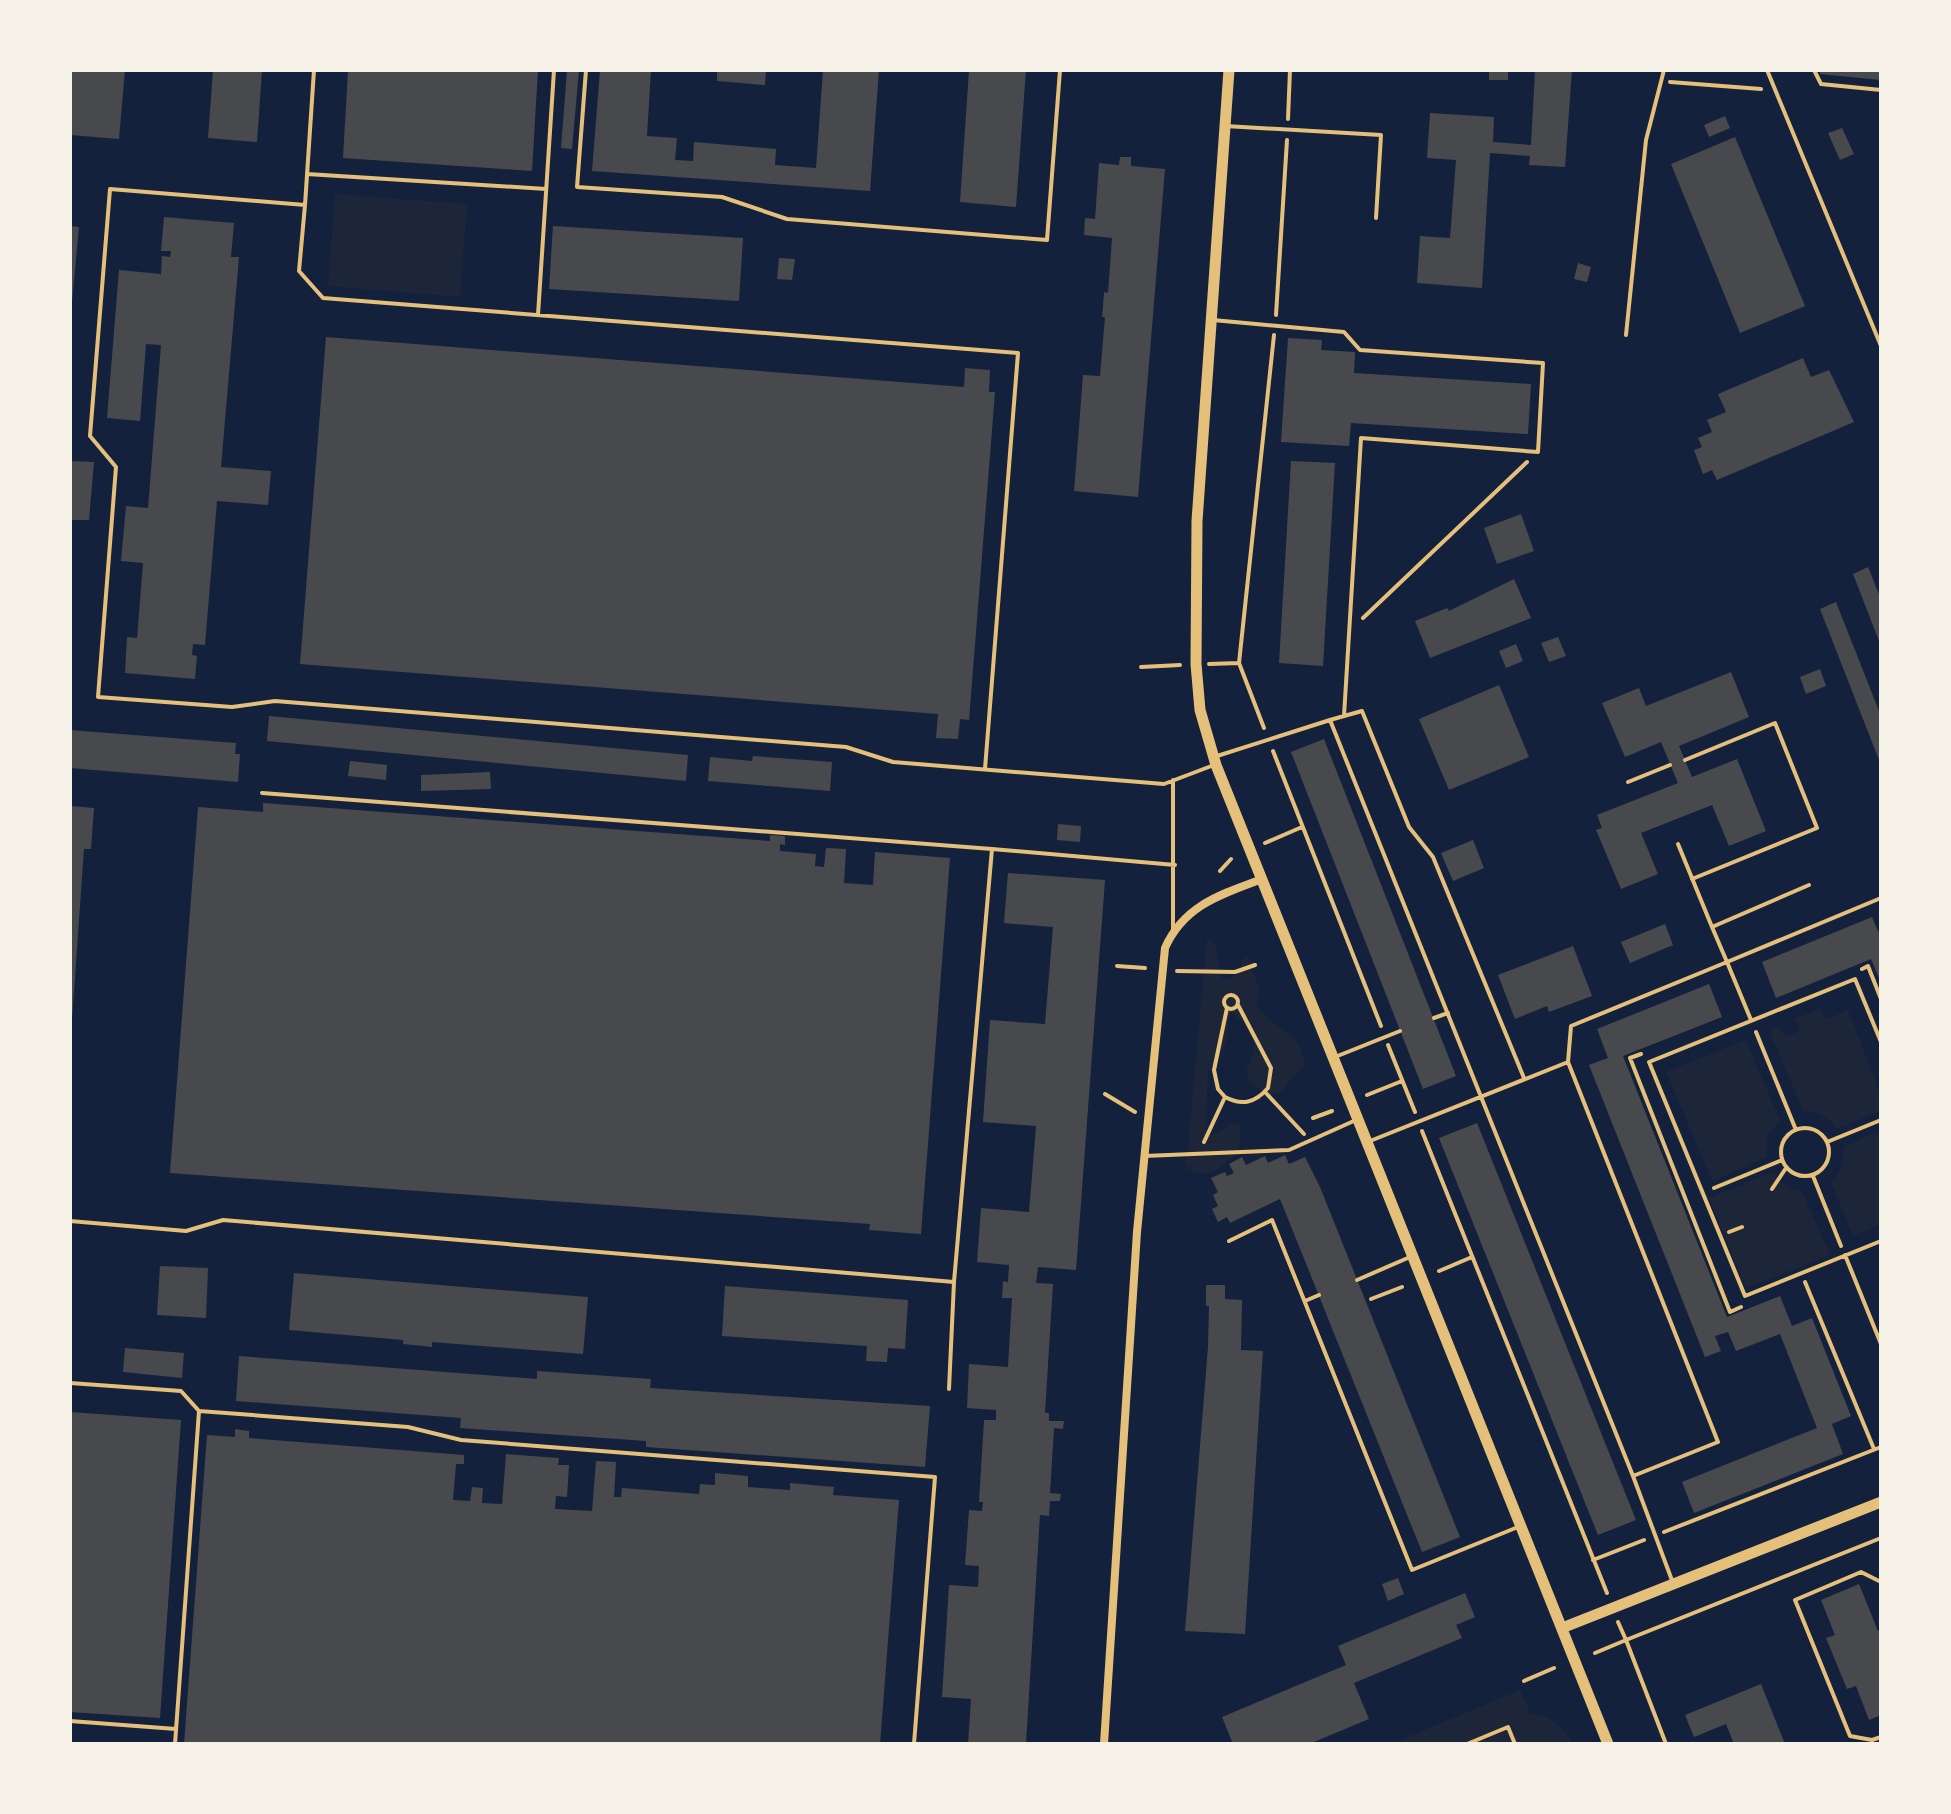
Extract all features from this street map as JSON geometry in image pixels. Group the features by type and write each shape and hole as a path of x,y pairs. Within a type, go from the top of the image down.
{"street":[{"path":"1229,70 1197,521 1196,664 1200,710 1215,761 1608,1744"},
{"path":"1104,1744 1144,1156 1165,948 1173,930 1197,908 1262,879"},
{"path":"1562,1628 1881,1502"}],"lane":[{"path":"314,70 299,271 323,298 1018,353 985,769"},
{"path":"538,315 554,70"},
{"path":"586,70 577,187 722,197 787,219 1047,240 1060,70"},
{"path":"1626,335 1646,140 1664,70"},
{"path":"1767,70 1881,346"},
{"path":"1814,70 1821,84 1881,90"},
{"path":"1223,126 1381,135 1376,218"},
{"path":"307,174 546,189"},
{"path":"305,205 110,189 90,436 116,467 98,697 232,707 275,701 846,747 893,762 1164,784 1215,761 1362,711 1409,827 1433,857 1524,1079"},
{"path":"1211,320 1344,332 1360,350 1543,363 1538,452 1361,438 1344,716"},
{"path":"1330,720 1674,1585"},
{"path":"1685,760 1775,723 1817,828 1692,879"},
{"path":"1628,782 1670,765"},
{"path":"1173,780 1173,930"},
{"path":"262,793 1175,865"},
{"path":"1678,844 1751,1020"},
{"path":"949,1389 954,1282 992,849"},
{"path":"1712,927 1809,885"},
{"path":"1633,1476 1718,1442 1568,1062 1571,1026 1881,898"},
{"path":"1881,1042 1855,979 1649,1062 1745,1296 1881,1241"},
{"path":"1434,1018 1448,1013"},
{"path":"1333,1057 1400,1031"},
{"path":"1368,1142 1568,1062"},
{"path":"1144,1156 1289,1150 1358,1119"},
{"path":"70,1221 186,1231 223,1220 954,1282"},
{"path":"1229,1241 1272,1220 1412,1570 1521,1526"},
{"path":"1845,1255 1881,1344"},
{"path":"1357,1280 1413,1256"},
{"path":"1305,1301 1319,1295"},
{"path":"70,1383 181,1391 199,1411 408,1427 461,1440 935,1477 914,1744"},
{"path":"175,1744 199,1411"},
{"path":"1881,1582 1861,1572 1795,1600 1850,1736 1872,1740 1881,1737"},
{"path":"70,1721 176,1729"}],"path":[{"path":"1239,663 1275,327 1290,70"},
{"path":"1661,81 1776,90"},
{"path":"1348,632 1538,452"},
{"path":"1265,843 1302,827"},
{"path":"1220,871 1231,859"},
{"path":"1175,971 1235,972 1255,965"},
{"path":"1117,966 1145,968"},
{"path":"1236,996 1238,1005 1271,1068 1271,1078 1265,1092 1253,1101 1243,1103 1225,1097 1218,1089 1214,1070 1227,1008 1224,999 1236,996"},
{"path":"1227,1008 1238,1005"},
{"path":"1751,1020 1796,1130"},
{"path":"1644,1053 1630,1058 1730,1312 1742,1307"},
{"path":"1367,1095 1402,1081"},
{"path":"1265,1092 1303,1131 1307,1142"},
{"path":"1198,1154 1225,1097"},
{"path":"1313,1118 1332,1111"},
{"path":"1827,1142 1881,1120"},
{"path":"1808,1128 1816,1130 1827,1142 1829,1155 1823,1169 1813,1175 1800,1176 1786,1168 1782,1160 1782,1144 1786,1136 1808,1128"},
{"path":"1703,1193 1782,1160"},
{"path":"1772,1189 1786,1168"},
{"path":"1813,1175 1845,1255"},
{"path":"1439,1271 1472,1257"},
{"path":"1793,1287 1806,1282 1874,1449"},
{"path":"1371,1299 1402,1287"},
{"path":"1593,1560 1881,1447"},
{"path":"1595,1653 1881,1538"},
{"path":"1618,1622 1666,1744"},
{"path":"1524,1681 1554,1668"},
{"path":"1467,1744 1508,1727 1515,1744"}],"shaded area":[{"path":"335,194 467,204 460,297 328,286"},
{"path":"1207,939 1214,942 1223,979 1236,975 1241,961 1247,956 1259,988 1257,1003 1260,1011 1298,1042 1305,1064 1279,1094 1265,1092 1251,1084 1246,1070 1254,1053 1254,1045 1243,1023 1231,1014 1228,1038 1208,1071 1206,1129 1212,1134 1231,1123 1240,1126 1240,1143 1230,1160 1222,1166 1214,1171 1198,1173 1184,1163 1188,1148"},
{"path":"1821,1008 1826,1019 1848,1010 1881,1095 1881,1111 1836,1129 1822,1116 1803,1111 1769,1030 1779,1026 1785,1037 1800,1031 1795,1019"},
{"path":"1746,1040 1780,1121 1767,1136 1767,1157 1712,1181 1666,1072"},
{"path":"1881,1130 1881,1224 1853,1236 1831,1182 1841,1166 1843,1147"},
{"path":"1772,1172 1787,1187 1802,1191 1830,1255 1746,1288 1709,1198"},
{"path":"1520,1690 1530,1713 1556,1722 1573,1744 1391,1744"}],"building":[{"path":"70,70 125,70 119,139 70,135"},
{"path":"213,70 262,70 257,142 208,138"},
{"path":"348,70 538,70 532,171 343,158"},
{"path":"567,70 579,70 572,149 561,148"},
{"path":"600,70 651,70 647,136 677,138 675,160 693,161 694,142 776,149 775,165 816,168 823,70 879,70 870,191 592,171"},
{"path":"717,70 766,70 765,85 717,81"},
{"path":"969,70 1026,70 1016,207 960,202"},
{"path":"1489,70 1508,70 1508,80 1489,80"},
{"path":"1535,70 1572,70 1565,167 1529,165 1530,156 1490,153 1482,288 1417,283 1420,236 1450,238 1456,160 1427,158 1430,113 1494,117 1493,142 1531,145"},
{"path":"1820,70 1881,70 1881,80 1820,74"},
{"path":"1725,116 1730,128 1709,137 1704,125"},
{"path":"1842,128 1854,154 1840,160 1828,133"},
{"path":"1735,137 1805,306 1740,333 1671,164"},
{"path":"1120,157 1131,157 1131,166 1165,169 1138,497 1074,491 1083,375 1100,376 1104,292 1108,293 1112,238 1084,235 1085,218 1095,219 1099,163 1119,165"},
{"path":"164,217 234,223 231,257 239,257 221,467 271,471 268,505 217,501 205,645 193,644 192,655 197,656 195,679 125,673 127,637 137,638 143,563 121,561 126,506 148,508 161,345 146,344 140,421 107,418 119,270 161,274 162,256 170,257 171,251 161,251"},
{"path":"70,226 79,227 72,302 70,302"},
{"path":"553,226 743,238 739,301 549,289"},
{"path":"779,258 795,259 792,280 777,279"},
{"path":"1578,263 1591,267 1587,282 1574,279"},
{"path":"326,337 964,387 965,368 990,370 989,392 995,392 969,720 960,719 958,739 936,738 938,714 300,664"},
{"path":"1288,338 1322,340 1321,350 1355,352 1354,373 1531,384 1528,434 1351,423 1349,446 1281,442"},
{"path":"1803,358 1811,377 1829,370 1854,422 1717,480 1712,470 1703,474 1694,450 1702,447 1698,438 1712,432 1707,420 1726,412 1718,394"},
{"path":"70,461 94,462 89,520 70,520"},
{"path":"1291,461 1335,463 1323,666 1279,663"},
{"path":"1521,514 1534,551 1497,564 1484,528"},
{"path":"1868,567 1881,599 1881,646 1853,574"},
{"path":"1514,579 1531,618 1430,658 1415,621 1447,608 1449,611"},
{"path":"1836,602 1881,716 1881,765 1820,609"},
{"path":"1558,637 1566,656 1549,662 1541,643"},
{"path":"1516,644 1523,661 1506,668 1499,651"},
{"path":"1820,669 1826,686 1806,694 1800,677"},
{"path":"1731,672 1749,717 1679,746 1692,777 1737,759 1766,831 1729,846 1712,805 1641,833 1658,874 1621,889 1596,830 1602,828 1597,815 1678,783 1661,742 1625,757 1602,703 1639,688 1646,706"},
{"path":"1499,685 1529,757 1449,790 1419,719"},
{"path":"269,716 688,755 686,781 267,741"},
{"path":"70,730 236,743 235,754 240,754 238,782 70,768"},
{"path":"1324,739 1456,1076 1423,1089 1291,752"},
{"path":"753,756 832,762 830,791 708,781 710,757 752,761"},
{"path":"350,761 387,765 386,780 348,776"},
{"path":"490,772 491,789 421,791 421,775"},
{"path":"263,803 770,841 770,835 785,836 785,845 780,844 780,851 816,854 815,866 824,867 826,848 846,849 844,883 873,885 875,852 950,858 921,1234 869,1230 870,1224 170,1173 198,807 263,812"},
{"path":"70,806 94,808 91,849 84,849 72,1020 70,1020"},
{"path":"1058,824 1081,826 1080,842 1057,840"},
{"path":"1473,840 1484,868 1453,881 1441,853"},
{"path":"1008,873 1105,880 1076,1270 1038,1267 1036,1283 1053,1284 1045,1413 1049,1413 1049,1421 1064,1421 1063,1429 1054,1428 1050,1493 1061,1494 1060,1501 1050,1501 1049,1516 1040,1515 1026,1744 968,1744 971,1699 942,1697 949,1585 978,1587 979,1566 965,1565 969,1510 982,1511 983,1502 979,1502 984,1420 996,1420 996,1410 967,1408 969,1364 1008,1367 1012,1298 1002,1298 1003,1281 1008,1282 1009,1265 977,1262 981,1208 1029,1212 1036,1126 983,1122 990,1020 1045,1024 1053,927 1004,923"},
{"path":"1872,917 1881,938 1881,983 1871,959 1776,998 1762,962"},
{"path":"1665,924 1673,945 1630,963 1621,942"},
{"path":"1573,946 1592,996 1549,1012 1547,1006 1515,1019 1498,975"},
{"path":"1709,984 1722,1017 1623,1056 1727,1317 1780,1296 1792,1326 1812,1318 1851,1416 1832,1424 1843,1454 1694,1513 1682,1482 1817,1428 1780,1334 1736,1351 1728,1332 1715,1336 1721,1351 1705,1357 1589,1065 1608,1058 1597,1029"},
{"path":"1477,1123 1636,1520 1598,1535 1439,1138"},
{"path":"1285,1155 1289,1164 1305,1157 1320,1187 1460,1537 1422,1552 1280,1199 1230,1223 1227,1217 1218,1222 1212,1209 1218,1206 1213,1195 1218,1192 1211,1178 1225,1172 1227,1176 1234,1173 1229,1164 1242,1157 1246,1165 1265,1156 1268,1163"},
{"path":"160,1266 208,1268 206,1318 157,1315"},
{"path":"294,1273 588,1297 583,1354 432,1342 432,1347 403,1344 403,1340 289,1330"},
{"path":"1206,1285 1225,1285 1225,1299 1242,1300 1241,1350 1263,1351 1245,1634 1185,1631 1208,1347"},
{"path":"725,1286 908,1300 905,1349 888,1348 887,1362 866,1361 867,1346 722,1336"},
{"path":"125,1348 184,1353 182,1378 123,1372"},
{"path":"239,1356 537,1379 537,1371 651,1379 650,1388 930,1406 925,1467 646,1447 646,1441 460,1428 461,1418 236,1401"},
{"path":"70,1412 181,1420 160,1718 70,1712"},
{"path":"235,1429 249,1431 249,1438 464,1455 464,1464 456,1464 453,1500 470,1501 472,1487 483,1488 482,1503 502,1504 506,1454 559,1458 558,1465 569,1465 567,1497 556,1496 555,1509 592,1511 596,1461 616,1462 614,1497 621,1497 622,1488 699,1494 700,1484 715,1485 715,1473 748,1476 748,1487 790,1490 790,1483 834,1487 833,1495 899,1500 880,1744 184,1744 207,1435 235,1437"},
{"path":"1398,1578 1404,1594 1388,1601 1382,1584"},
{"path":"1859,1584 1878,1631 1881,1630 1881,1715 1869,1720 1856,1686 1847,1689 1826,1638 1835,1635 1821,1600"},
{"path":"1465,1593 1475,1617 1456,1625 1462,1638 1354,1683 1369,1719 1309,1744 1233,1744 1222,1717 1346,1665 1338,1646"},
{"path":"1761,1684 1785,1744 1734,1744 1726,1724 1694,1737 1685,1715"}]}
